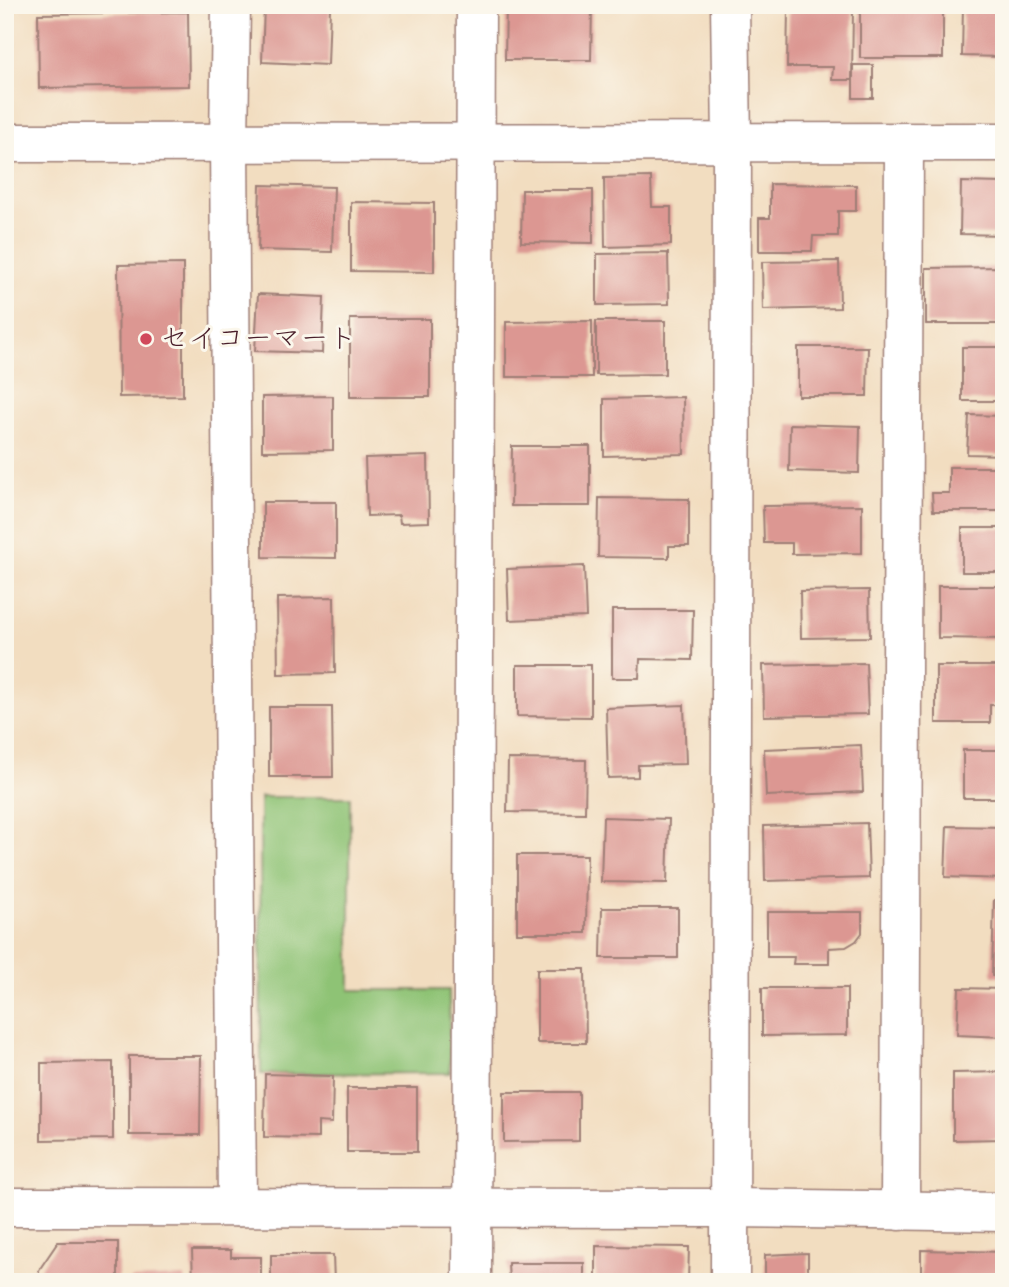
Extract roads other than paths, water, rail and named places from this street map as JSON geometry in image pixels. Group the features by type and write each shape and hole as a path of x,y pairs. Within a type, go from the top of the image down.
{"street":[{"path":"231,5 229,143 237,1207"},
{"path":"472,1282 475,5"},
{"path":"730,5 730,1282"},
{"path":"5,142 1004,142"},
{"path":"900,1211 904,142"},
{"path":"5,1207 731,1208 1004,1212"}],"place":[{"name":"セイコーマート","path":"146,339"}]}
